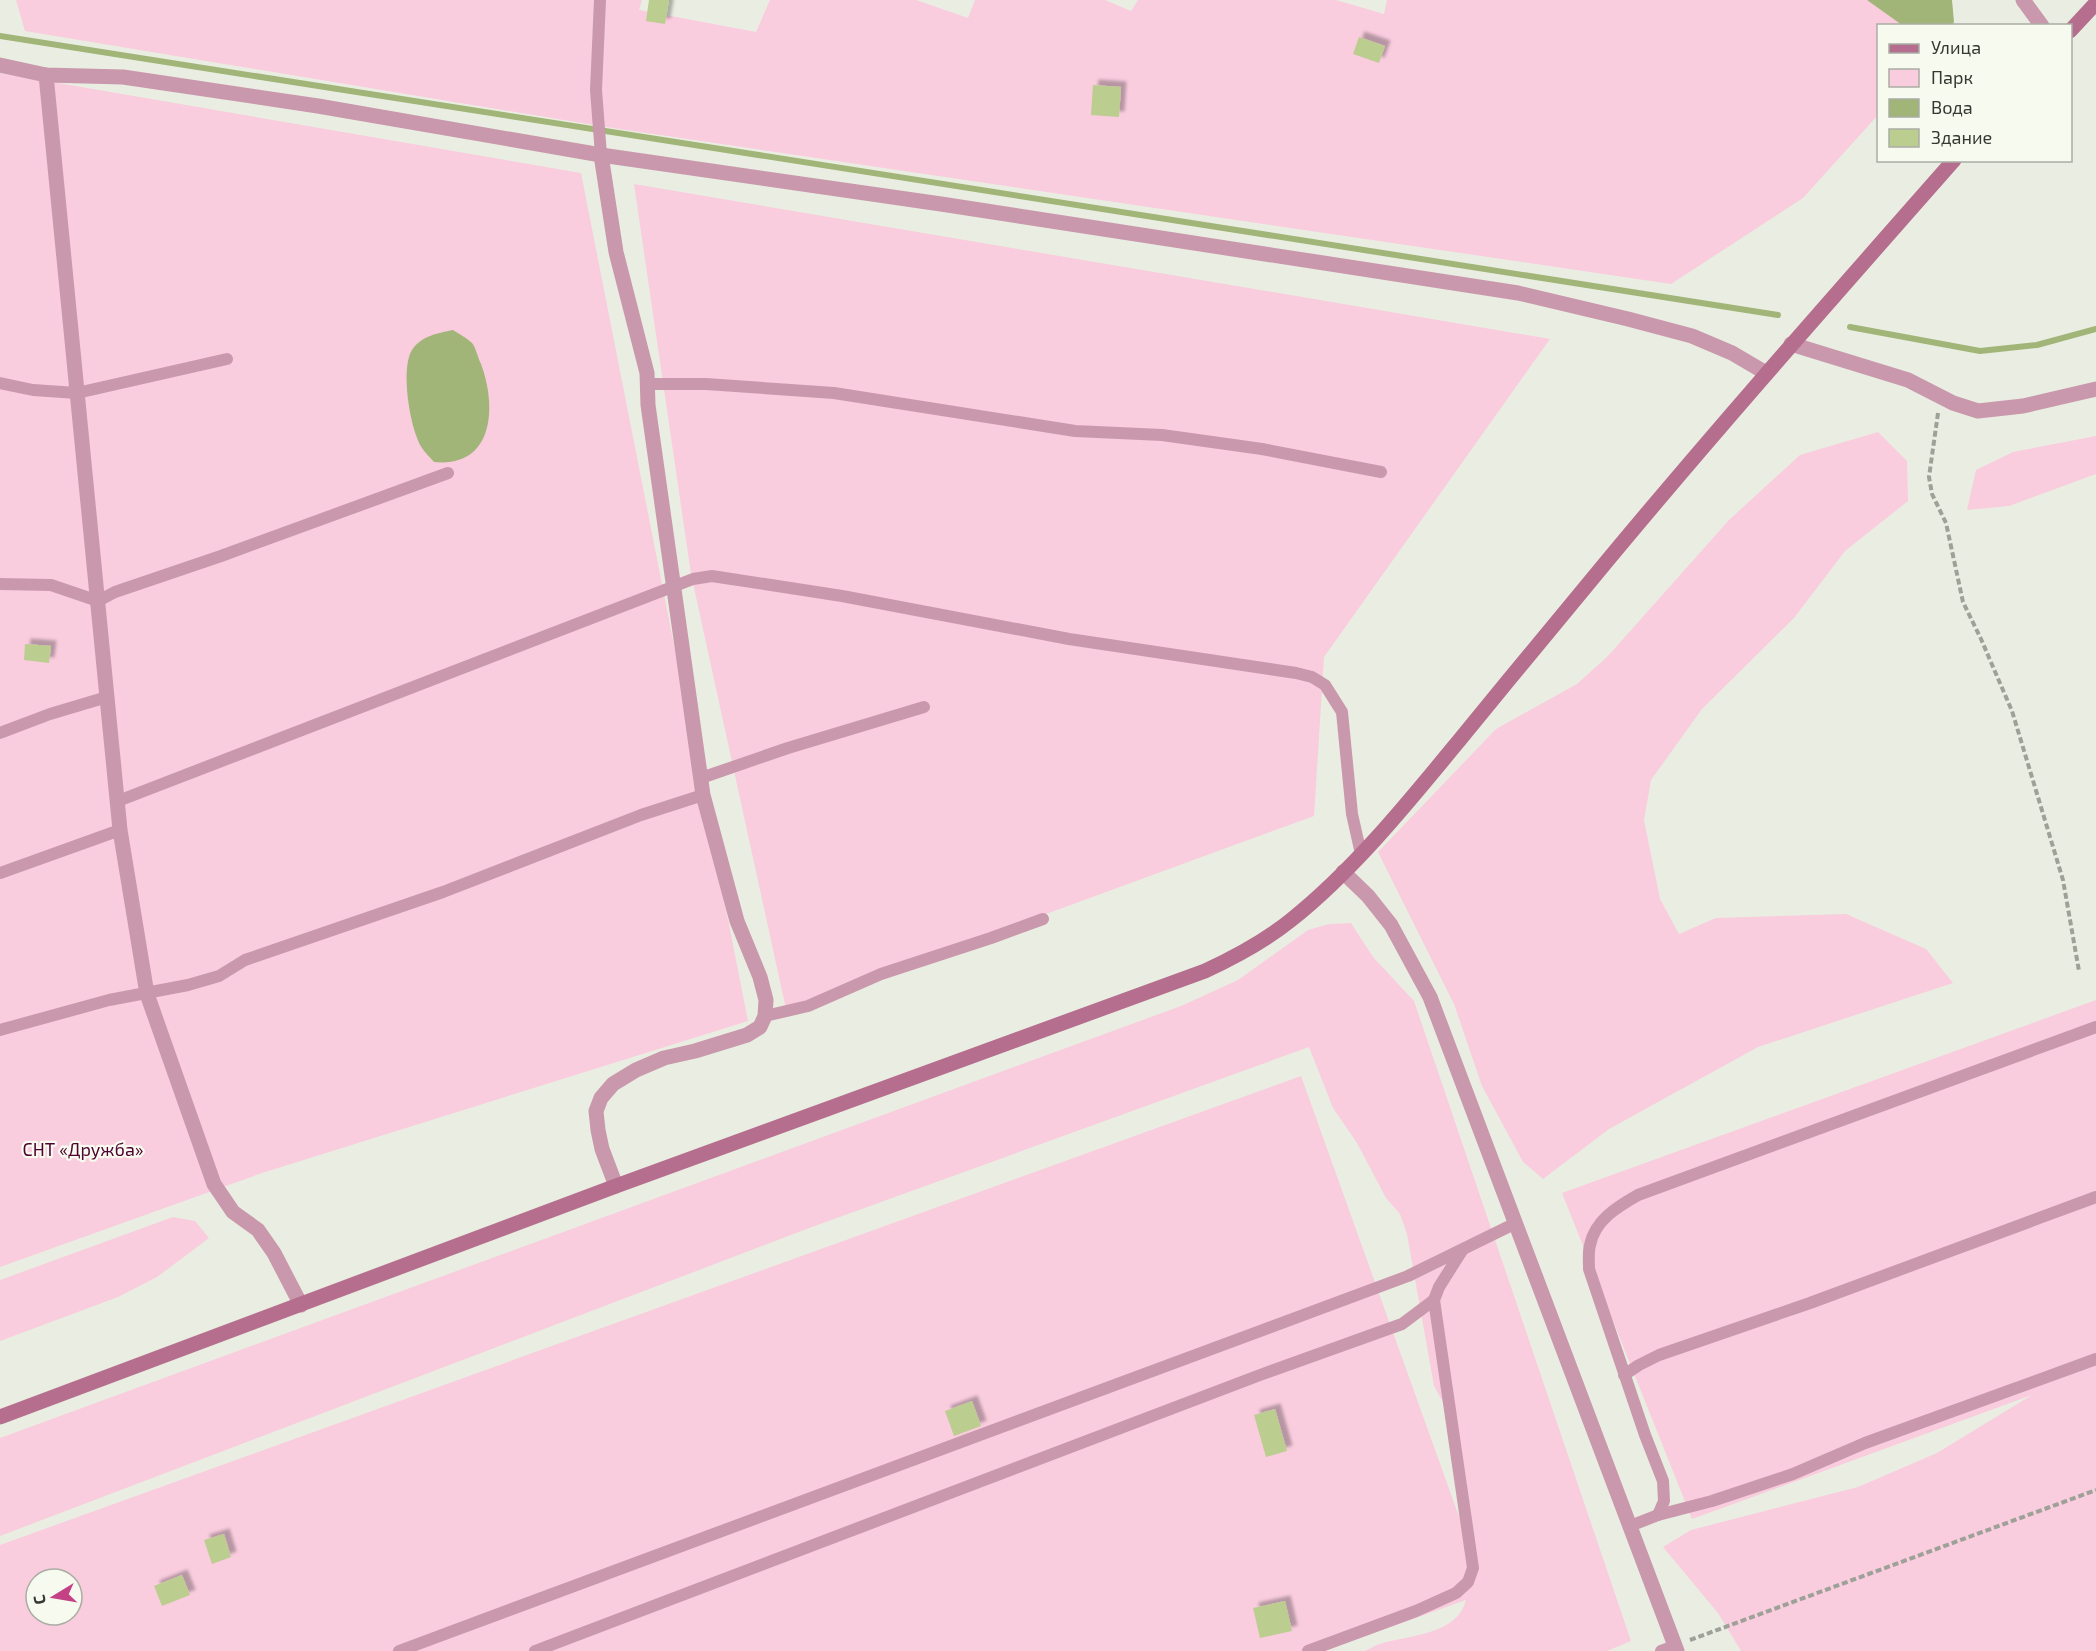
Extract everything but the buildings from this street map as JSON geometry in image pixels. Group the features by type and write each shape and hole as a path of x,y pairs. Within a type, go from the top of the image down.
{"street":[{"path":"2023,0 2041,24"},
{"path":"2072,29 2096,3"},
{"path":"0,65 46,75 123,77 318,106 1518,293 1692,336 1732,353 1766,373"},
{"path":"46,75 120,830 147,994 214,1184 233,1212 258,1230 274,1253 301,1305"},
{"path":"601,150 616,252 647,373 648,405 703,795 737,921 760,976 766,1000 765,1016 760,1027 747,1035 664,1058 636,1070 613,1084 601,1098 596,1111 598,1130 602,1149 616,1185"},
{"path":"0,1417 616,1185 1205,971 1235,957 1291,921 1361,854 1431,774 1766,373 1952,162"},
{"path":"1791,344 1908,380 1953,403 1978,411 2023,406 2096,389"},
{"path":"1343,872 1368,896 1391,925 1430,997 1630,1526 1671,1649"}],"lane":[{"path":"600,0 597,90 601,150"},
{"path":"0,383 33,390 77,393 227,359"},
{"path":"647,384 706,384 834,393 1075,431 1162,435 1262,449 1381,472"},
{"path":"0,584 51,585 98,601 115,592 448,473"},
{"path":"118,801 693,579 712,576 842,596 1069,639 1312,677 1325,685 1342,712 1352,814 1361,854"},
{"path":"0,733 50,714 107,697"},
{"path":"701,778 788,748 924,708"},
{"path":"0,1030 109,1000 188,986 219,976 245,960 443,892 641,815 703,795"},
{"path":"0,873 120,830"},
{"path":"765,1016 808,1006 881,974 1044,918"},
{"path":"1658,1515 1664,1501 1663,1481 1624,1375 1589,1269 1590,1244 1601,1221 1617,1206 1638,1195 2096,1026"},
{"path":"1624,1375 1659,1355 1810,1303 2096,1197"},
{"path":"399,1651 1408,1276 1516,1223"},
{"path":"1308,1651 1416,1611 1456,1593 1468,1582 1473,1568 1434,1300 1439,1287 1463,1249"},
{"path":"535,1651 1402,1323 1434,1300"},
{"path":"1630,1526 1658,1515 1712,1501 1793,1474 1864,1443 2096,1359"}],"path":[{"path":"1932,393 1938,407 1938,420 1929,477 1932,494 1946,523 1963,602 2012,711 2063,880 2079,971"},
{"path":"1671,1649 2096,1490"}],"green space":[{"path":"16,0 642,0 639,10 756,32 770,0 916,0 968,18 975,0 1105,0 1131,11 1138,0 1336,0 1384,14 1387,0 1936,0 1945,24 1877,24 1877,116 1803,198 1671,284 606,127 25,31"},
{"name":"СНТ «Дружба»","path":"0,73 581,173 748,1021 262,1173 0,1267"},
{"path":"634,184 1550,339 1324,657 1314,816 786,1009 691,574"},
{"path":"1878,432 1907,461 1908,501 1845,551 1794,618 1702,709 1651,780 1644,820 1660,899 1679,934 1716,918 1846,914 1926,949 1953,983 1758,1047 1609,1129 1543,1179 1523,1162 1482,1086 1454,1004 1378,852 1496,729 1577,684 1608,656 1729,520 1800,455"},
{"path":"2096,436 2096,474 2009,506 1967,510 1976,470 2013,452"},
{"path":"1351,923 1373,957 1414,1001 1631,1641 1607,1651 1365,1651 1381,1644 1444,1626 1454,1620 1466,1600 1323,1651 0,1651 0,1545 1301,1076 1471,1550 1455,1423 1434,1386 1407,1234 1400,1214 1386,1198 1357,1143 1333,1108 1309,1047 812,1227 0,1536 0,1438 1181,1006 1238,980 1308,930 1329,924"},
{"path":"2096,1000 2096,1651 1741,1651 1718,1613 1663,1547 1691,1530 1858,1487 1937,1453 2032,1395 1692,1519 1562,1193"},
{"path":"173,1217 195,1221 209,1238 157,1277 118,1297 0,1341 0,1280"}],"water":[{"path":"1867,0 1952,0 1953,24 1901,24"},
{"path":"453,330 470,341 476,350 486,381 489,415 486,431 479,445 469,455 454,461 434,462 422,448 410,414 407,384 408,359 420,341"}],"waterway":[{"path":"0,36 1778,315"},
{"path":"1850,327 1980,351 2037,345 2096,329"}]}
